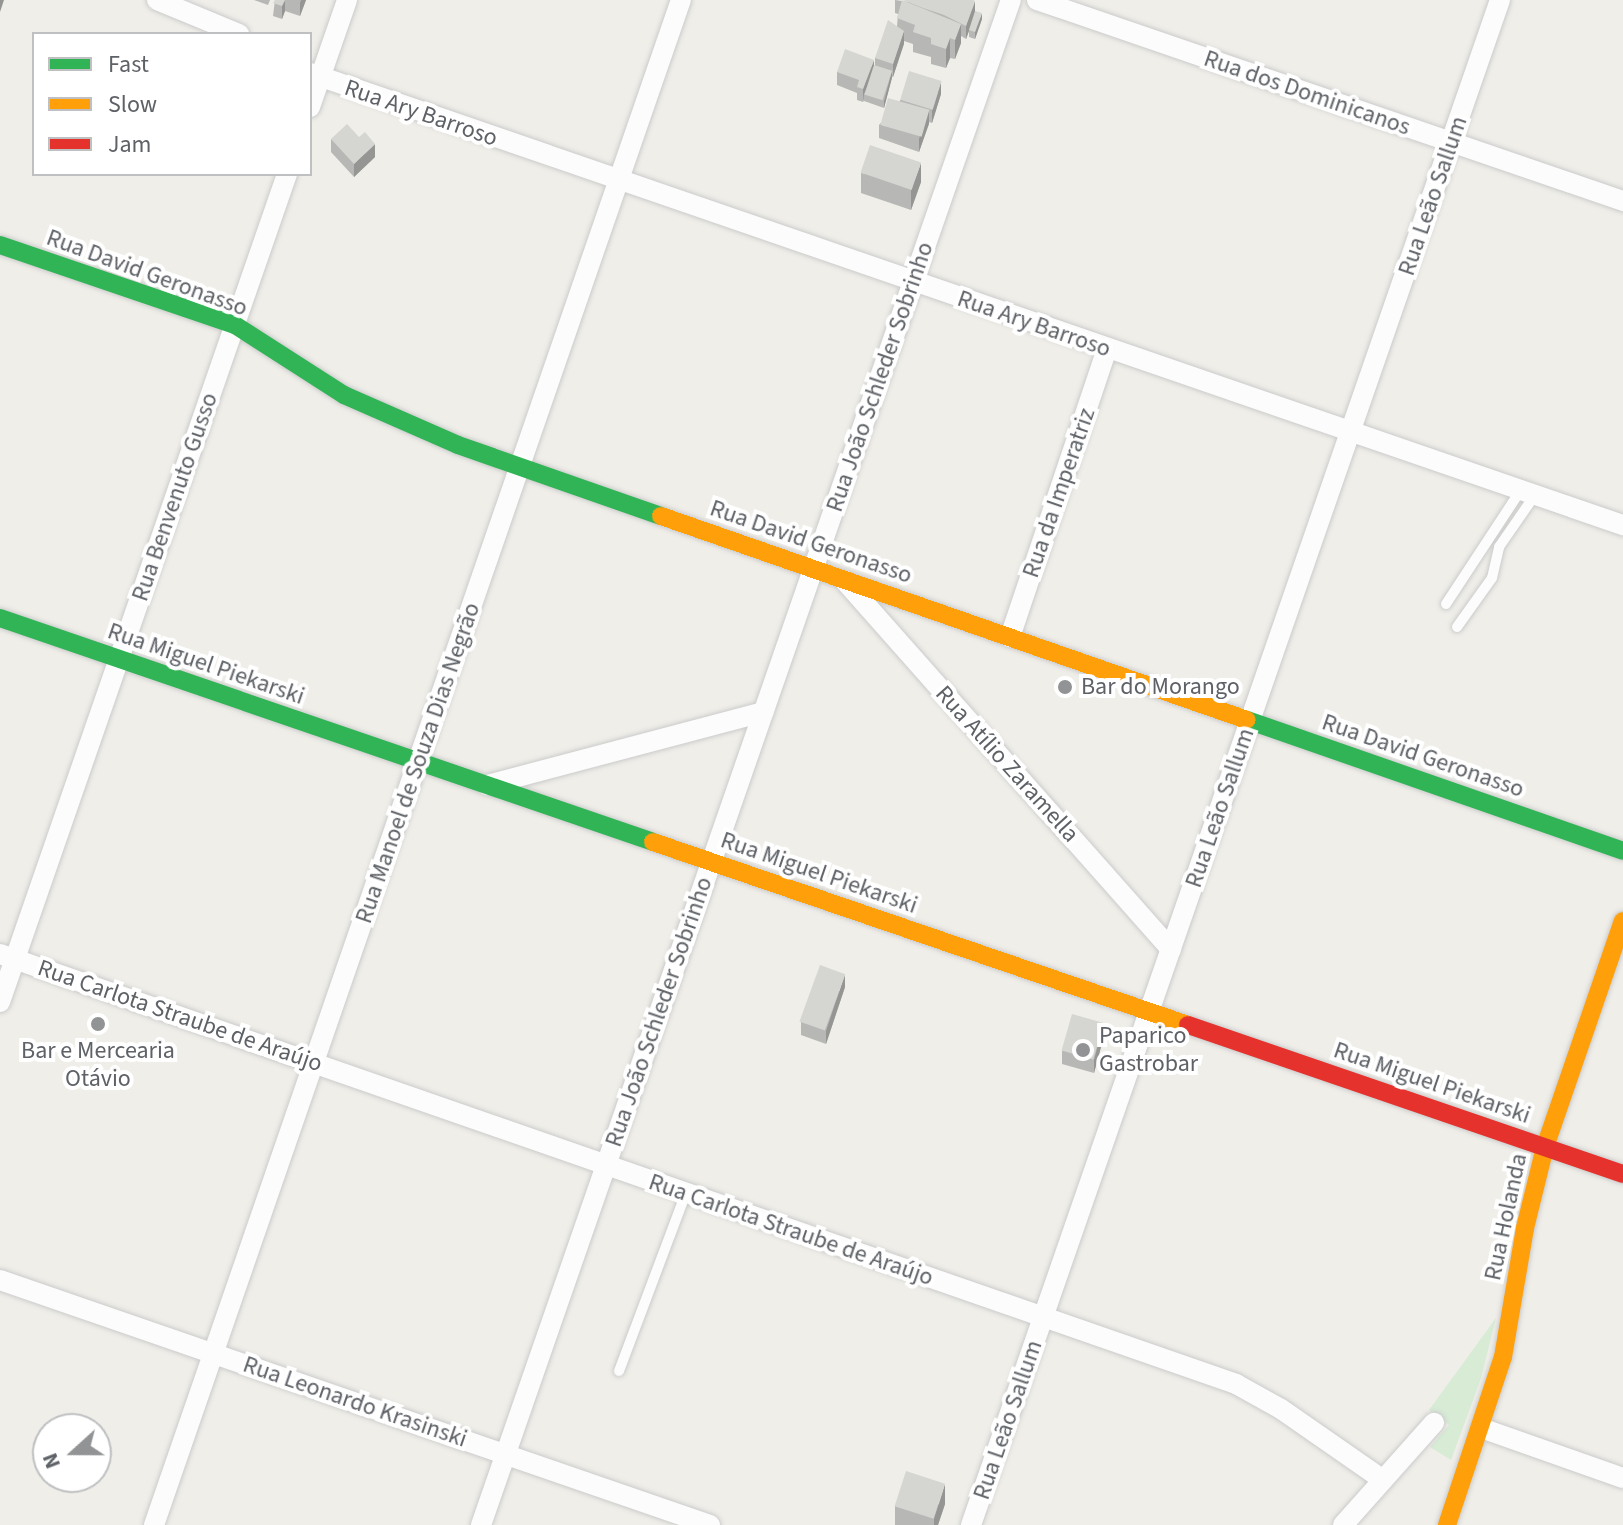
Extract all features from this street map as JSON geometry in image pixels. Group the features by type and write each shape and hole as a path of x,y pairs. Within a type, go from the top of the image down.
{"street":[{"path":"157,0 234,32"},
{"path":"315,76 347,0"},
{"name":"Rua Manoel de Souza Dias Negrão","path":"154,1525 681,0"},
{"name":"Rua João Schleder Sobrinho","path":"481,1525 1011,0"},
{"name":"Rua dos Dominicanos","path":"1037,0 1623,201"},
{"name":"Rua Leão Sallum","path":"971,1525 1500,0"},
{"name":"Rua Ary Barroso","path":"315,76 1623,525"},
{"name":"Rua Benvenuto Gusso","path":"0,1002 7,956 119,659 286,176"},
{"name":"Rua David Geronasso","path":"0,245 235,325 312,377 367,406 520,466 1623,851"},
{"name":"Rua da Imperatriz","path":"1010,637 1107,349"},
{"name":"Rua Atílio Zaramella","path":"843,579 1171,949"},
{"name":"Rua Miguel Piekarski","path":"0,618 1623,1174"},
{"path":"487,785 764,712"},
{"name":"Rua Holanda","path":"1447,1525 1503,1357 1525,1228 1545,1147 1623,921"},
{"name":"Rua Carlota Straube de Araújo","path":"7,956 1248,1390 1383,1480"},
{"name":"Rua Leonardo Krasinski","path":"0,1280 710,1525"},
{"path":"1343,1525 1434,1423"},
{"path":"1481,1428 1623,1478"}],"lane":[{"path":"1446,604 1528,493"},
{"path":"1457,627 1492,578 1499,547 1528,493"},
{"path":"619,1371 686,1193"}],"green space":[{"path":"1496,1318 1481,1378 1451,1460 1430,1447 1449,1425 1429,1410"}],"building":[{"path":"275,0 285,0 282,6 273,3"},
{"path":"902,0 961,24 955,40 950,38 946,49 931,44 931,38 913,32 915,25 897,18"},
{"path":"903,0 973,0 975,1 966,26"},
{"path":"975,11 982,13 975,32 969,30"},
{"path":"888,20 904,31 893,64 875,58"},
{"path":"845,49 874,60 863,89 857,87 859,80 837,72"},
{"path":"874,65 892,71 882,100 864,94"},
{"path":"909,71 942,81 933,110 900,100"},
{"path":"888,98 929,110 922,137 880,125"},
{"path":"347,124 359,137 365,132 375,144 354,164 331,139"},
{"path":"870,145 921,163 912,190 861,172"},
{"path":"820,965 845,974 825,1031 799,1021"},
{"path":"1072,1014 1104,1023 1093,1060 1062,1051"},
{"path":"906,1471 945,1484 934,1519 895,1506"}],"traffic: fast":[{"path":"0,245 235,325 344,395 458,445 661,516"},
{"path":"0,618 653,842"},
{"path":"1247,720 1623,851"}],"traffic: slow":[{"path":"661,516 1247,720"},
{"path":"653,842 1188,1025"},
{"path":"1447,1525 1503,1357 1525,1228 1545,1147 1623,921"}],"traffic: jam":[{"path":"1188,1025 1623,1174"}],"place":[{"name":"Bar do Morango","path":"1065,687"},
{"name":"Bar e Mercearia Otávio","path":"98,1024"},
{"name":"Paparico Gastrobar","path":"1083,1050"}]}
